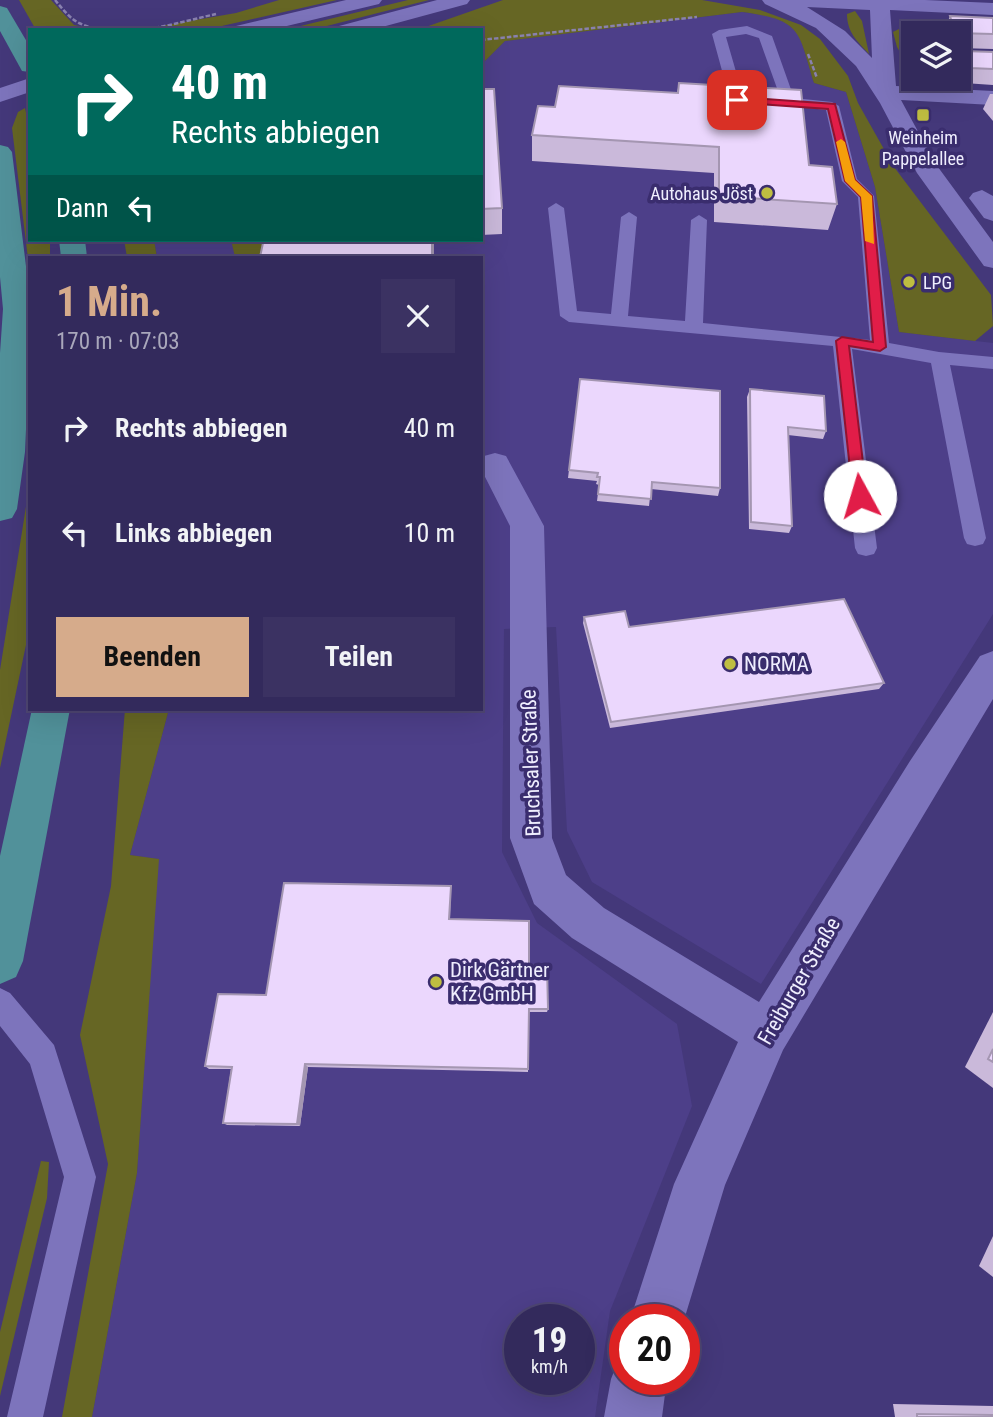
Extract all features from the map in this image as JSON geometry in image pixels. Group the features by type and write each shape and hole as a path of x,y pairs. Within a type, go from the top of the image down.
{"main road":[{"path":"0,12 25,47"},
{"path":"0,152 16,309 9,453 0,509"},
{"path":"0,961 51,711"}],"street":[{"path":"252,28 372,0"},
{"path":"354,28 460,0"},
{"path":"772,0 813,16 838,34 885,92 928,172 993,260"},
{"path":"787,0 993,9"},
{"path":"838,34 836,18 847,1"},
{"path":"879,2 885,92"},
{"path":"0,97 28,86"},
{"path":"885,92 993,98"},
{"path":"0,97 28,96"},
{"name":"Bruchsaler Straße","path":"495,464 527,526 531,838 549,889 588,923 766,1033"},
{"name":"Freiburger Straße","path":"662,1304 701,1184 766,1033 924,774 993,667"},
{"path":"633,1417 636,1395"}],"lane":[{"path":"788,102 765,36 747,30 719,34 737,100 832,106 850,181 866,196 880,347"},
{"path":"909,138 944,139"},
{"path":"556,208 569,316 842,341 939,358 993,362"},
{"path":"618,321 629,217"},
{"path":"694,327 699,219"},
{"path":"842,341 866,548"},
{"path":"939,358 975,538"},
{"path":"0,1003 43,1056 80,1177 25,1417"}],"path":[{"path":"55,0 65,13 78,23 98,28"},
{"path":"144,28 218,14"}],"shaded area":[{"path":"19,0 51,0 74,25 90,28 35,28"},
{"path":"279,0 337,0 213,28 150,28 236,13"},
{"path":"408,0 429,0 319,28 292,28"},
{"path":"503,0 702,0 760,10 801,25 820,39 848,76 858,103 894,167 991,295 993,326 975,341 899,332 875,187 846,92 814,83 800,39 787,24 762,15 742,12 505,41 483,63 483,28 423,28"},
{"path":"855,11 862,21 869,54 849,26 847,14"},
{"path":"742,12 770,16 786,23 799,33 814,83 846,92 875,187 899,332 993,343 993,614 761,984 592,882 567,831 556,627 504,629 502,852 537,923 677,1024 692,1106 613,1304 609,1304 595,1417 92,1417 137,1173 158,859 130,855 168,711 483,711 483,256 157,256 154,242 483,242 483,63 505,41"},
{"path":"901,29 901,54 897,47 893,32"},
{"path":"25,108 28,122 28,242 50,242 50,256 28,256 28,259 12,128 18,112"},
{"path":"124,242 154,242 157,256 127,256"},
{"path":"231,242 297,242 294,256 235,256"},
{"path":"28,494 28,635 0,768 0,670"},
{"path":"125,711 168,711 130,855 159,859 137,1173 92,1417 62,1417 108,1164 80,1035 111,886"},
{"path":"41,1161 49,1162 47,1198 0,1396 0,1332"}],"building":[{"path":"950,16 993,18 993,34 971,33 971,21 951,21"},
{"path":"971,51 993,52 993,69 971,68"},
{"path":"679,83 801,90 809,165 832,167 837,204 719,196 719,147 532,135 538,106 555,107 559,86 678,93"},
{"path":"483,89 494,89 502,208 483,209"},
{"path":"432,242 432,256 260,256 263,243"},
{"path":"580,379 720,391 720,488 652,482 651,499 598,494 598,473 569,470"},
{"path":"750,389 824,396 826,431 788,427 792,526 751,522"},
{"name":"NORMA","path":"844,599 884,683 611,722 584,617 625,611 629,627"},
{"path":"284,883 451,886 449,919 529,921 529,965 547,966 548,1009 529,1009 528,1069 305,1064 297,1124 223,1123 232,1067 205,1066 218,994 266,995"},
{"path":"993,1049 993,1062 988,1059"},
{"path":"917,1414 993,1415 993,1417 917,1417"}],"slow traffic":[{"path":"841,142 850,181 866,196 870,241"}],"place":[{"name":"Weinheim Pappelallee","path":"923,115"},
{"name":"Autohaus Jöst","path":"767,193"},
{"name":"LPG","path":"909,282"},
{"name":"NORMA","path":"730,664"},
{"name":"Dirk Gärtner Kfz GmbH","path":"436,982"}],"route":[{"path":"737,100 832,106 850,181 866,196 880,347 842,341 860,496"}]}
